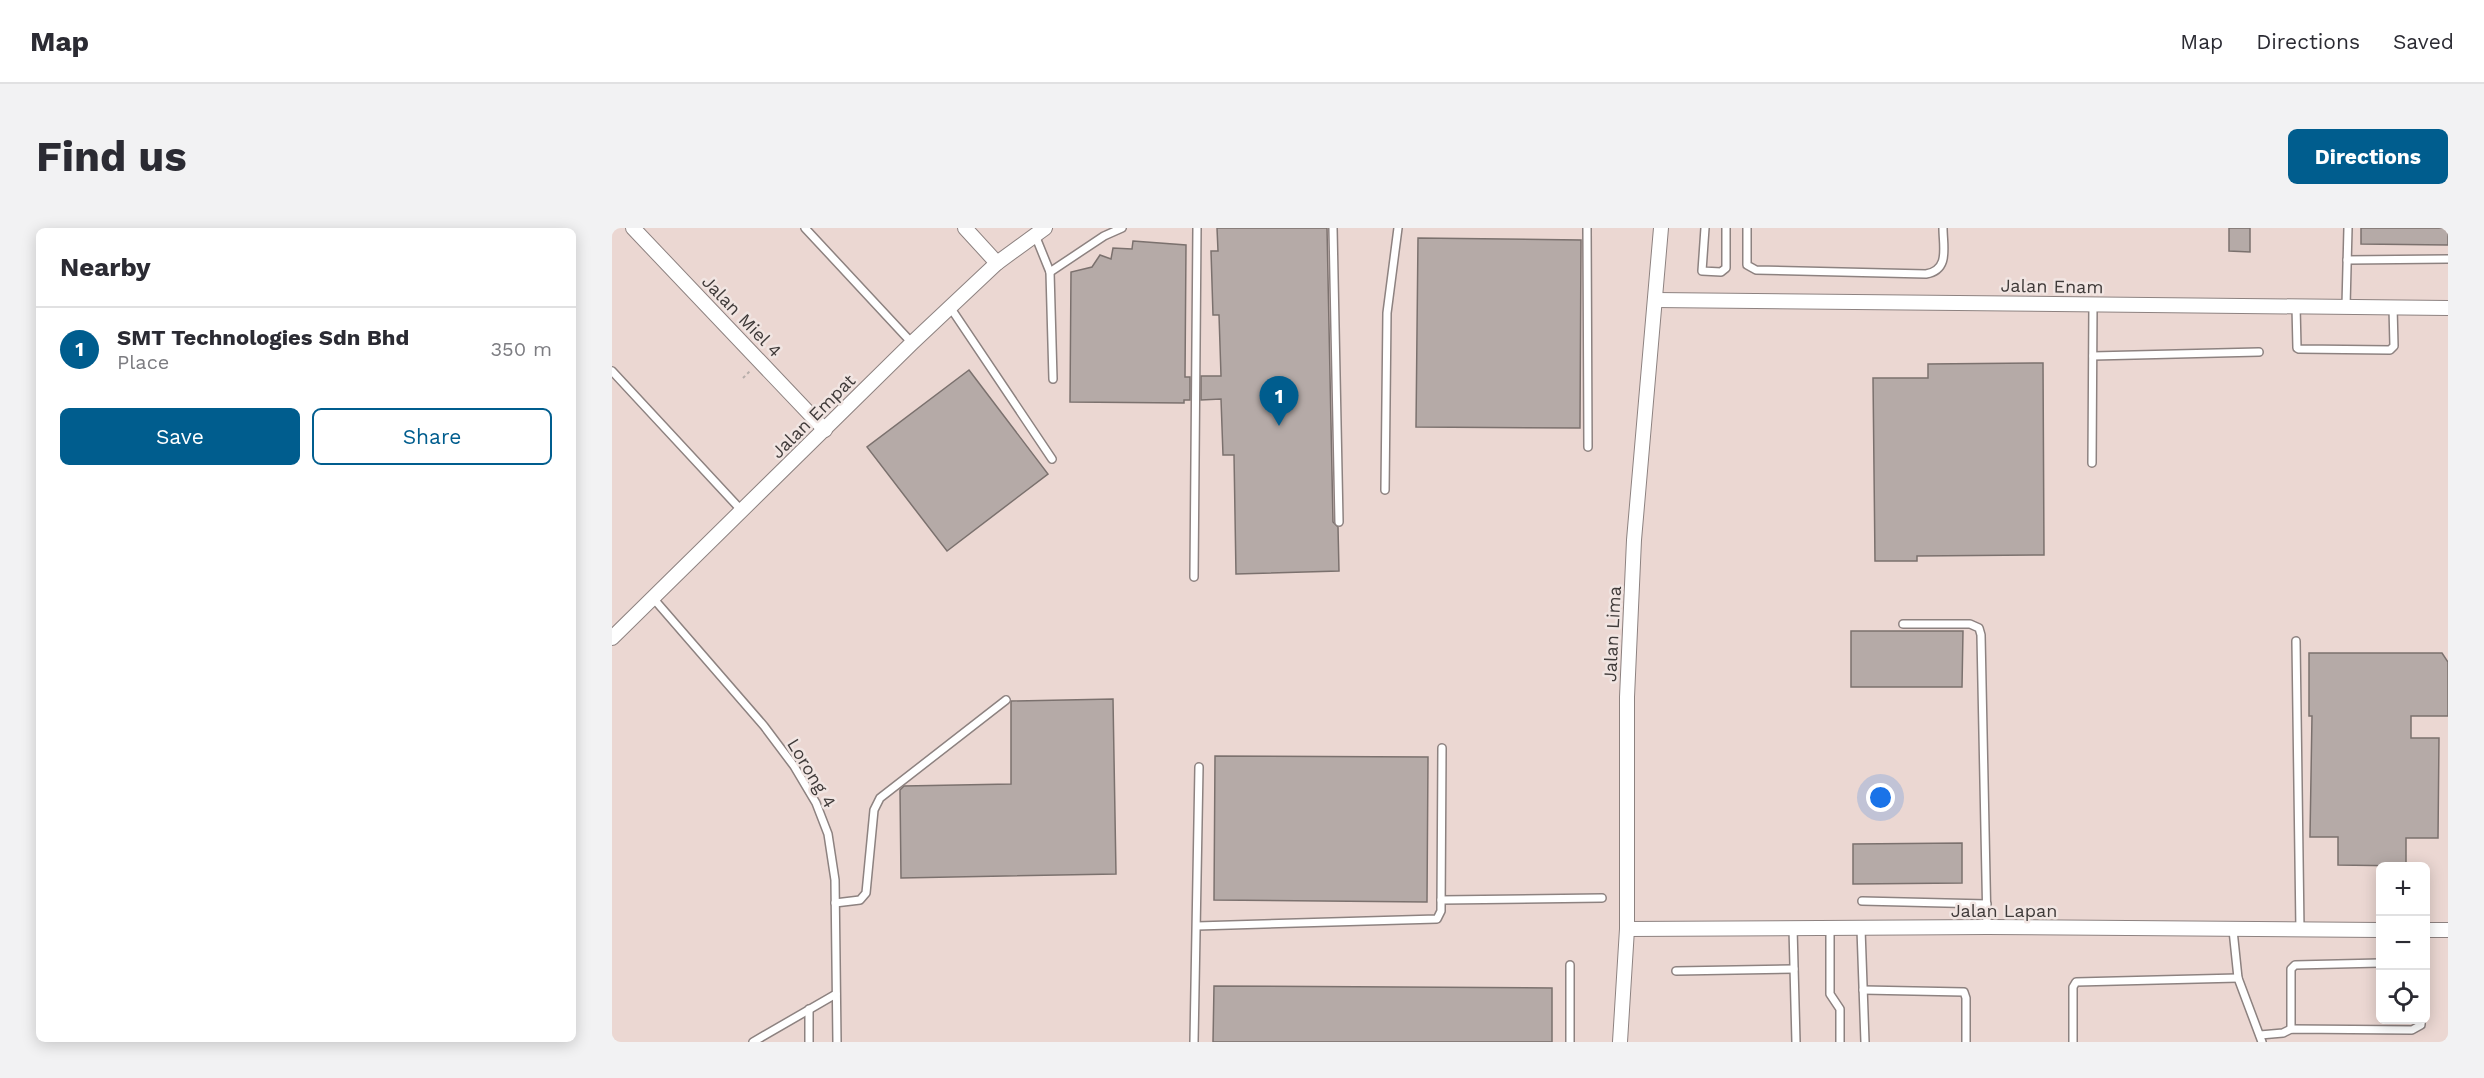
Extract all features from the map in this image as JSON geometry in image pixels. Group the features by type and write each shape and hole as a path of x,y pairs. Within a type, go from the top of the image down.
{"street":[{"name":"Jalan Miel 4","path":"633,228 825,430"},
{"path":"965,228 997,263"},
{"name":"Jalan Lima","path":"1620,1042 1627,929 1629,662 1634,540 1661,228"},
{"name":"Jalan Empat","path":"612,638 912,343 997,263 1040,231"},
{"name":"Jalan Enam","path":"1655,300 2448,308"},
{"name":"Jalan Lapan","path":"1627,929 1987,927 2376,930"},
{"path":"2430,930 2448,930"}],"lane":[{"path":"805,228 912,343"},
{"path":"1050,273 1104,236 1122,228"},
{"path":"1194,577 1197,228"},
{"path":"1333,228 1339,522"},
{"path":"1385,490 1387,313 1398,228"},
{"path":"1587,228 1588,447"},
{"path":"1704,228 1702,271 1720,272 1726,268 1726,228"},
{"path":"1747,228 1747,265 1756,270 1926,274 1938,271 1942,266 1943,228"},
{"path":"2346,306 2348,228"},
{"path":"1040,231 1050,273 1053,379"},
{"path":"2347,260 2448,259"},
{"path":"2092,463 2093,304"},
{"path":"2296,306 2297,348 2332,350 2392,348 2394,346 2393,307"},
{"path":"950,307 1052,459"},
{"path":"2093,356 2259,352"},
{"path":"612,371 742,511"},
{"name":"Lorong 4","path":"653,598 764,726 816,802 828,834 835,880 837,1042"},
{"path":"1903,624 1975,625 1981,635 1987,927"},
{"path":"2296,641 2300,930"},
{"path":"835,903 860,900 866,892 874,810 880,798 1006,700"},
{"path":"1197,926 1437,919 1441,911 1442,748"},
{"path":"1194,1042 1199,766"},
{"path":"1441,900 1602,898"},
{"path":"1862,901 1987,904"},
{"path":"1792,928 1796,1042"},
{"path":"1830,928 1830,994 1840,1009 1840,1042"},
{"path":"1861,929 1864,1042"},
{"path":"2233,930 2238,978 2261,1038 2291,1029 2412,1030 2421,1024"},
{"path":"2291,1029 2291,969 2295,965 2376,963"},
{"path":"1570,965 1570,1042"},
{"path":"1676,971 1794,969"},
{"path":"2073,1042 2073,987 2076,982 2238,978"},
{"path":"1863,990 1960,990 1964,992 1966,1042"},
{"path":"753,1042 836,994"},
{"path":"808,1009 809,1042"}],"path":[{"path":"743,378 753,368"}],"shaded area":[{"path":"612,228 2448,228 2448,1042 612,1042"}],"building":[{"path":"1217,228 1327,228 1333,522 1338,527 1339,571 1236,574 1234,455 1223,455 1221,399 1201,400 1201,376 1221,376 1219,315 1213,315 1211,251 1218,251"},
{"path":"2229,228 2250,228 2250,252 2229,251"},
{"path":"2361,228 2448,228 2448,245 2361,244"},
{"path":"1418,238 1581,240 1580,428 1416,427"},
{"path":"1133,241 1186,245 1185,377 1190,377 1190,400 1184,400 1184,403 1070,402 1071,272 1092,267 1100,255 1111,259 1113,248 1132,249"},
{"path":"2043,363 2044,555 1917,556 1917,561 1875,561 1873,378 1928,378 1928,364"},
{"path":"969,370 1048,474 947,551 867,447"},
{"path":"1851,631 1963,631 1962,687 1851,687"},
{"path":"2309,653 2442,653 2448,662 2448,716 2411,716 2411,738 2439,738 2438,838 2406,838 2406,862 2376,862 2376,866 2338,865 2338,837 2310,837 2312,716 2309,716"},
{"path":"1113,699 1116,874 901,878 900,790 904,786 1011,784 1011,701"},
{"path":"1215,756 1428,757 1427,902 1214,900"},
{"path":"1962,843 1962,883 1853,884 1853,844"},
{"path":"1214,986 1552,988 1552,1042 1213,1042"}],"place":[{"name":"SMT Technologies Sdn Bhd","path":"1279,426"}]}
